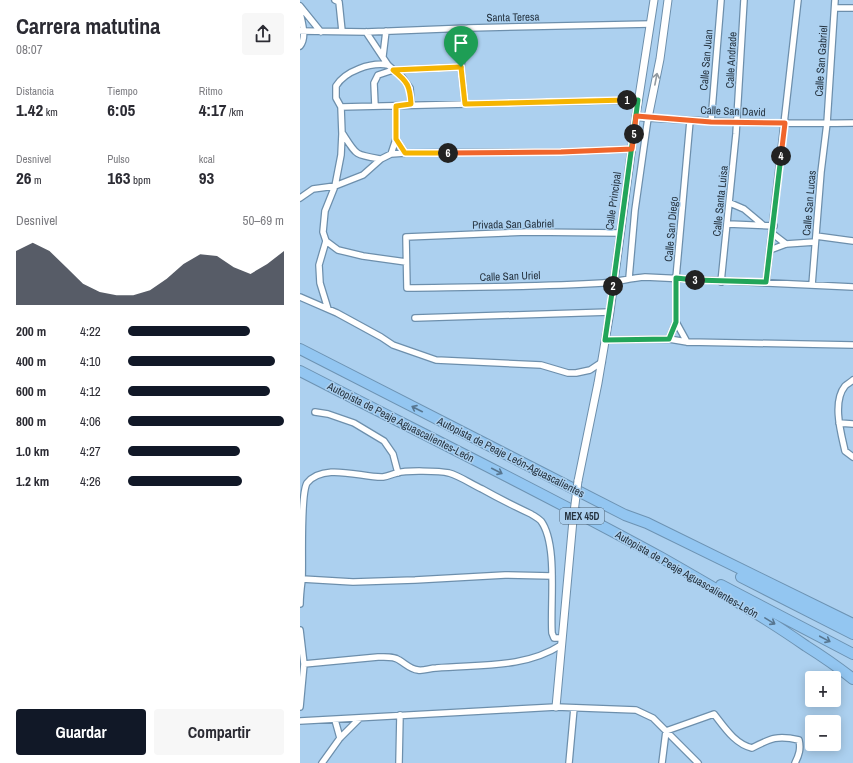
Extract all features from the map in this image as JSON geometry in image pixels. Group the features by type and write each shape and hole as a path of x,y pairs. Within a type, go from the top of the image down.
{"highway":[{"name":"Autopista de Peaje León-Aguascalientes","path":"300,349 625,515 647,523 853,624"},
{"name":"Autopista de Peaje Aguascalientes-León","path":"300,370 628,540 714,587 781,628 853,679"},
{"path":"625,515 644,527 853,634"},
{"path":"628,540 657,552 853,654"}],"street":[{"path":"335,0 339,2 342,31"},
{"name":"Calle Principal","path":"556,706 561,642 578,481 610,312 638,100 654,0"},
{"path":"629,278 635,210 648,118 660,60 668,0"},
{"name":"Calle San Juan","path":"711,122 722,0"},
{"name":"Calle Andrade","path":"737,122 744,0"},
{"path":"766,282 774,226 798,0"},
{"name":"Calle San Gabriel","path":"827,123 835,0"},
{"path":"300,6 321,32"},
{"path":"835,8 853,8"},
{"path":"300,13 302,32 302,43 300,46"},
{"name":"Santa Teresa","path":"302,32 366,32 650,24"},
{"path":"465,104 461,67 463,49 468,28"},
{"path":"383,56 386,31"},
{"path":"366,32 388,65 402,77 410,88 411,104"},
{"path":"388,65 382,64 370,66 355,71 338,82 335,90 336,98 341,107 341,154 335,186 325,211 323,232 326,241 338,250 363,256 406,262"},
{"path":"375,106 374,83 378,75 393,70 461,67"},
{"path":"341,107 396,106 411,104 638,100"},
{"path":"391,154 396,139 396,106"},
{"name":"Calle San David","path":"636,116 711,122 853,123"},
{"name":"Calle San Diego","path":"669,339 676,322 676,278 690,121"},
{"name":"Calle Santa Luisa","path":"721,282 737,122"},
{"name":"Calle San Lucas","path":"812,285 827,123"},
{"path":"342,134 353,151 360,156 381,159"},
{"path":"396,139 405,153"},
{"path":"300,198 313,189 335,186 363,175 381,159 391,154 561,152 632,149"},
{"path":"730,203 744,209 762,225"},
{"path":"728,224 774,226"},
{"name":"Privada San Gabriel","path":"406,262 406,237 527,232 620,233"},
{"path":"773,234 786,244"},
{"path":"816,236 853,240"},
{"path":"326,241 319,264 320,283 328,309"},
{"path":"770,250 786,244 816,242"},
{"name":"Calle San Uriel","path":"406,262 407,288 518,286 614,281 629,278 676,278 721,282 766,282 853,287"},
{"path":"300,297 328,309 393,345 436,360 541,365 568,373 590,370 602,360"},
{"path":"414,318 610,312"},
{"path":"676,322 687,342"},
{"path":"605,340 669,339 687,342 853,345"},
{"path":"853,380 845,386 839,400 839,423 845,451 853,457"},
{"path":"315,412 328,414 354,423 384,440 393,454 398,472"},
{"path":"839,423 853,424"},
{"path":"300,604 302,579 301,518 306,484 311,479 330,472 343,472 381,477 390,476 398,472 449,473 535,516 540,520 550,546 552,576 552,633 554,638 561,642 546,654 536,658 502,664 436,668 420,671 412,669 398,659 389,657 304,664"},
{"path":"302,579 353,582 505,575 552,576"},
{"path":"300,630 304,664 300,707"},
{"path":"300,721 556,706 636,710 653,718 698,763"},
{"path":"569,763 574,708"},
{"path":"666,731 714,714 728,731 744,746 752,748 773,738 784,737 799,740 801,747 795,763"},
{"path":"399,763 400,715"},
{"path":"322,763 340,738 361,718"},
{"path":"335,720 340,738"},
{"path":"662,763 666,731"}],"route":[{"path":"461,67 393,70 402,77 410,88 411,104 396,106 396,139 405,153 561,152 632,149 636,116 711,122 785,123 774,226 766,282 721,282 676,278 676,322 669,339 605,340 610,312 632,149 636,116 638,100 465,104 461,79 461,67"}]}
